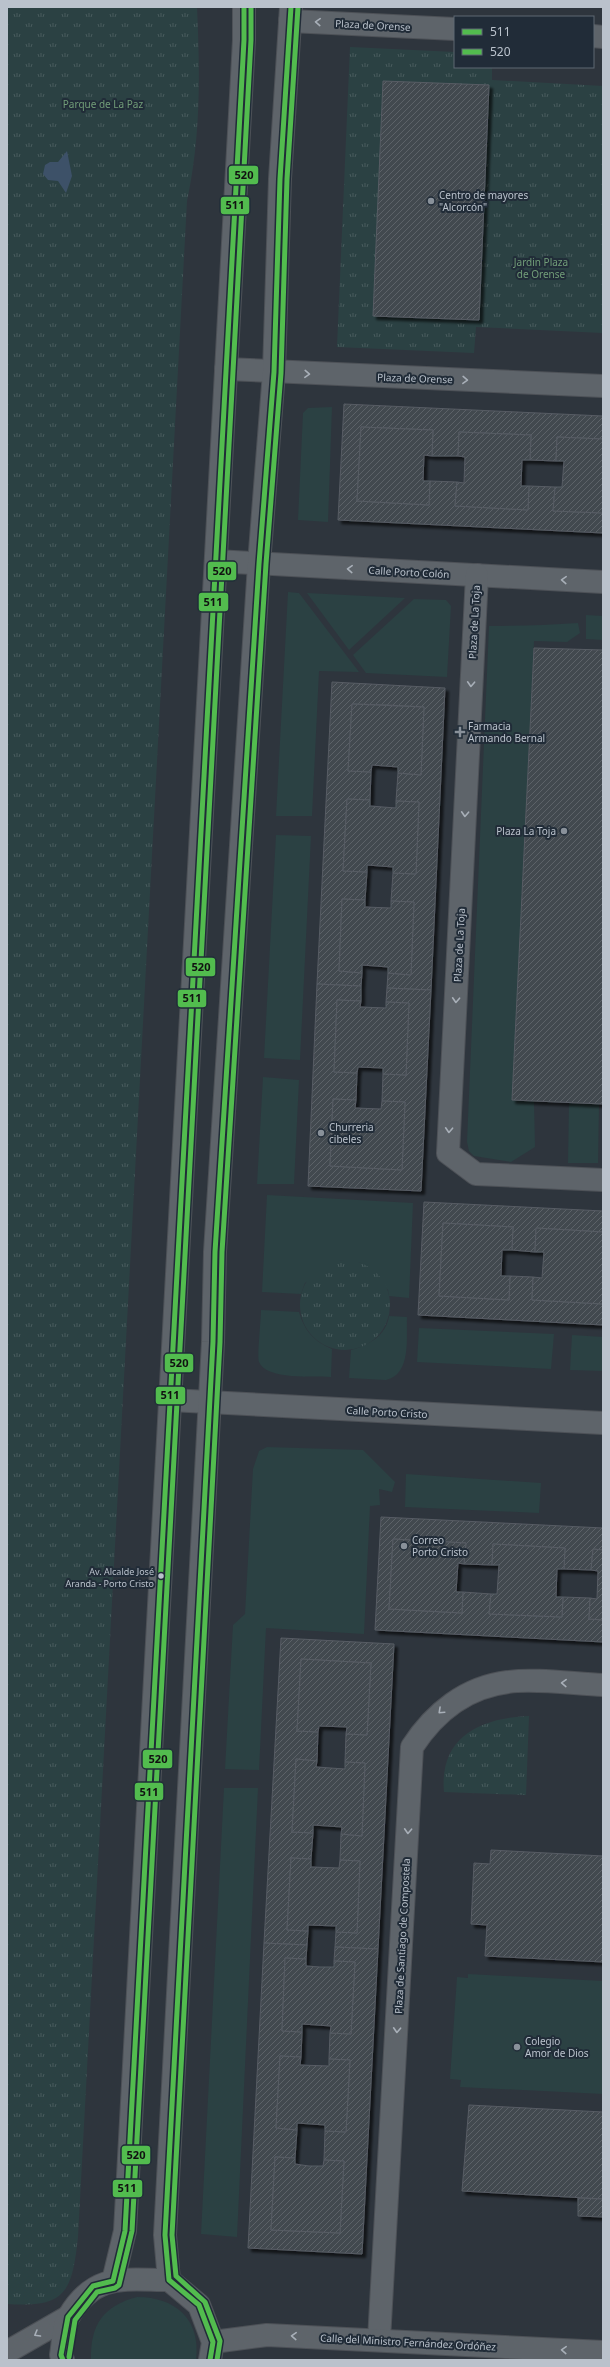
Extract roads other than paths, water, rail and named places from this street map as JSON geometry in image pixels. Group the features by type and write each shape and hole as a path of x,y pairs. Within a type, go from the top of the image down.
{"street":[{"path":"113,2280 125,2231 126,2219 244,40 244,7"},
{"path":"169,2280 165,2235 209,1402 215,1252 259,564 274,372 280,179 291,14"},
{"name":"Plaza de Orense","path":"291,14 454,29"},
{"name":"Plaza de Orense","path":"226,369 603,386"},
{"name":"Calle Porto Colón","path":"216,560 259,564 603,582"},
{"name":"Plaza de La Toja","path":"477,576 448,1153 476,1174 603,1180"},
{"name":"Calle Porto Cristo","path":"170,1400 603,1423"},
{"name":"Plaza de Santiago de Compostela","path":"380,2340 412,1747 426,1727 445,1707 475,1691 507,1682 603,1685"},
{"path":"7,2352 68,2317 94,2286 113,2280 169,2280 200,2305 211,2351"},
{"path":"63,2360 61,2356 68,2317"},
{"name":"Calle del Ministro Fernández Ordóñez","path":"211,2351 267,2335 603,2352"}],"water":[{"path":"67,151 72,176 66,193 58,181 48,180 43,174 45,165 50,162 58,162"}],"place":[{"name":"Centro de mayores \"Alcorcón\"","path":"431,201"},
{"name":"Farmacia Armando Bernal","path":"460,732"},
{"name":"Plaza La Toja","path":"564,831"},
{"name":"Churreria cibeles","path":"321,1133"},
{"name":"Correo Porto Cristo","path":"404,1546"},
{"name":"Av. Alcalde José Aranda - Porto Cristo","path":"161,1576"},
{"name":"Colegio Amor de Dios","path":"517,2047"}],"park label":[{"name":"Parque de La Paz","path":"103,104"},
{"name":"Jardin Plaza de Orense","path":"541,268"}]}
